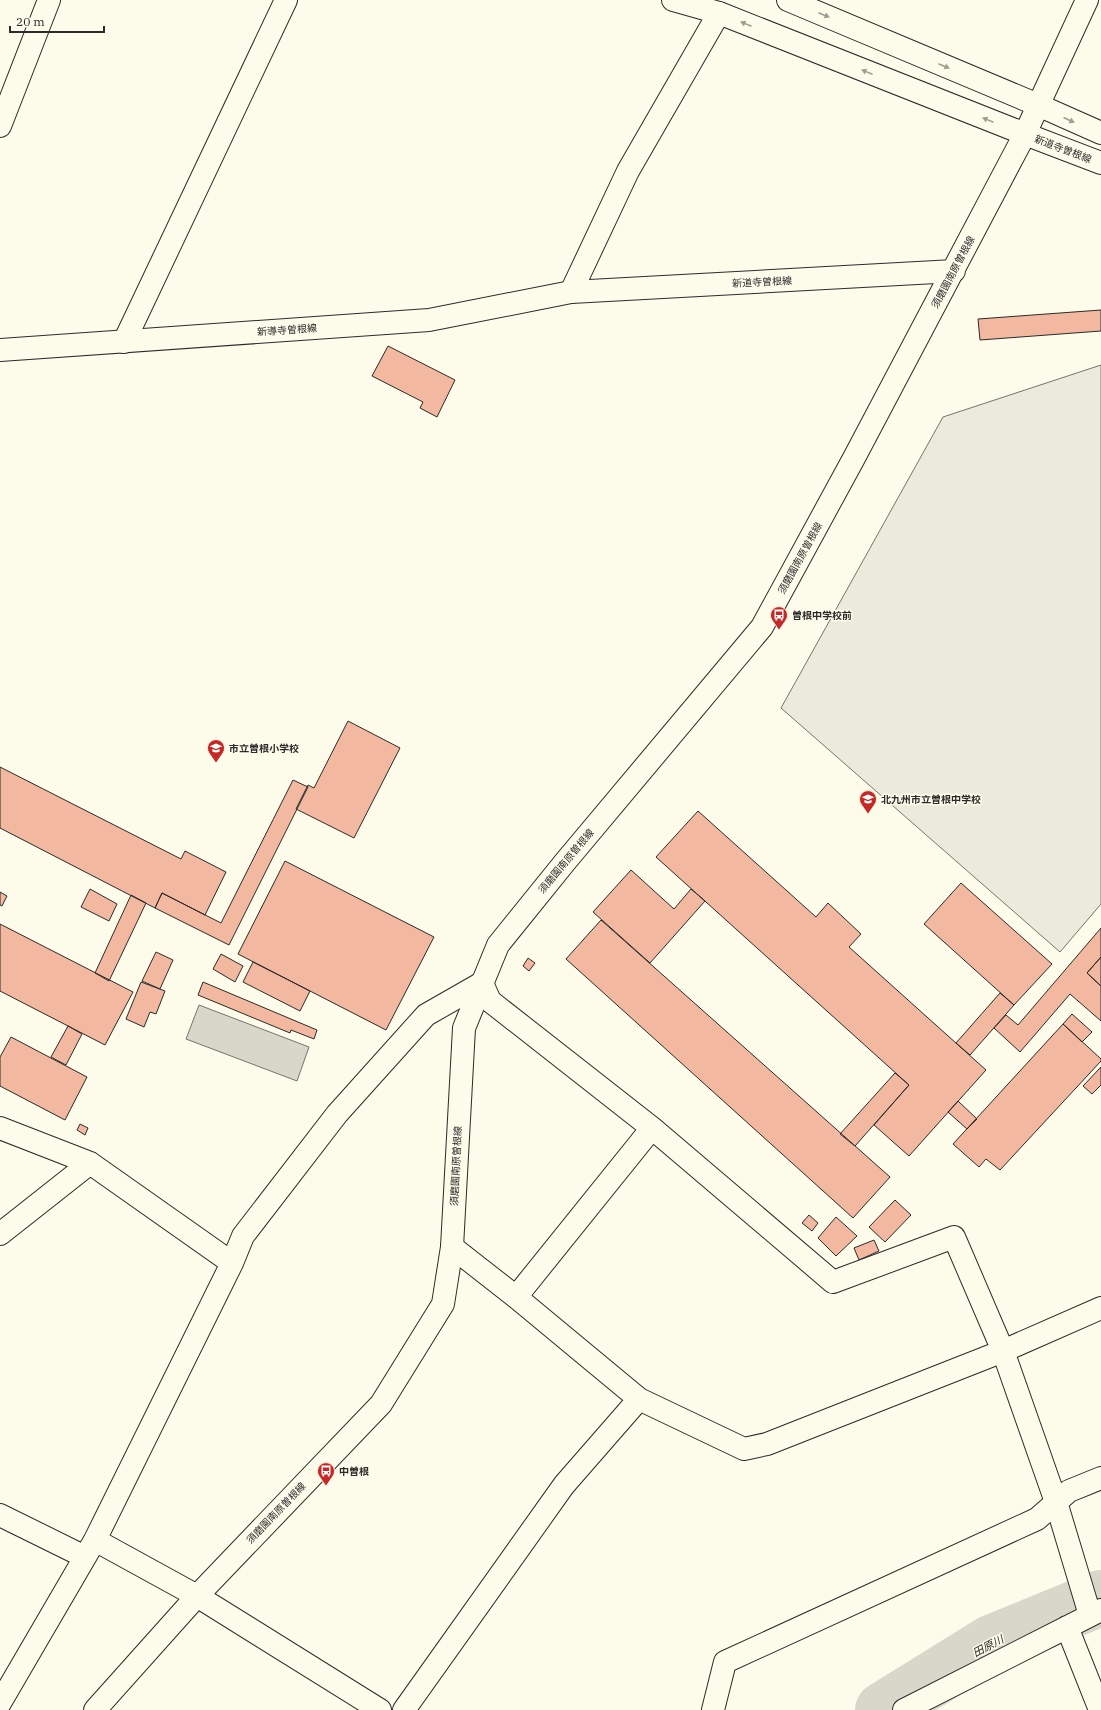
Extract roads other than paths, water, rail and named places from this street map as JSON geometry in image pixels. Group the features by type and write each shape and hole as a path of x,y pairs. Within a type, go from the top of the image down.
{"street":[{"path":"0,126 49,0"},
{"path":"124,342 286,0"},
{"name":"新道寺曽根線","path":"673,0 719,13 1101,163"},
{"path":"788,0 1101,133"},
{"name":"須磨園南原曽根線","path":"95,1710 197,1596 381,1404 443,1304 452,1247 464,1028 498,945 565,862 762,627 954,271 1024,134 1087,0"},
{"path":"571,292 628,171 719,13"},
{"name":"新道寺曽根線","path":"571,292 954,271"},
{"name":"新導寺曽根線","path":"0,350 428,320 571,292"},
{"path":"0,1703 90,1549 232,1263 243,1236 337,1114 426,1016 482,983 490,1002 652,1128 833,1282 954,1237 1003,1351 1096,1613 1067,1626 904,1710"},
{"path":"0,1128 90,1163 232,1263"},
{"path":"516,1296 652,1128"},
{"path":"0,1234 90,1163"},
{"path":"452,1247 516,1296 639,1399 744,1449 767,1444 1003,1351 1101,1308"},
{"path":"404,1710 564,1485 639,1399"},
{"path":"713,1710 725,1662 1037,1519 1069,1491 1101,1478"},
{"path":"0,1515 90,1549 197,1596 380,1710"},
{"path":"1067,1626 1100,1710"}],"waterway":[{"name":"田原川","path":"883,1710 991,1643 1101,1598"}],"place":[{"name":"曽根中学校前","path":"779,630"},
{"name":"市立曽根小学校","path":"216,763"},
{"name":"北九州市立曽根中学校","path":"868,814"},
{"name":"中曽根","path":"326,1486"}]}
